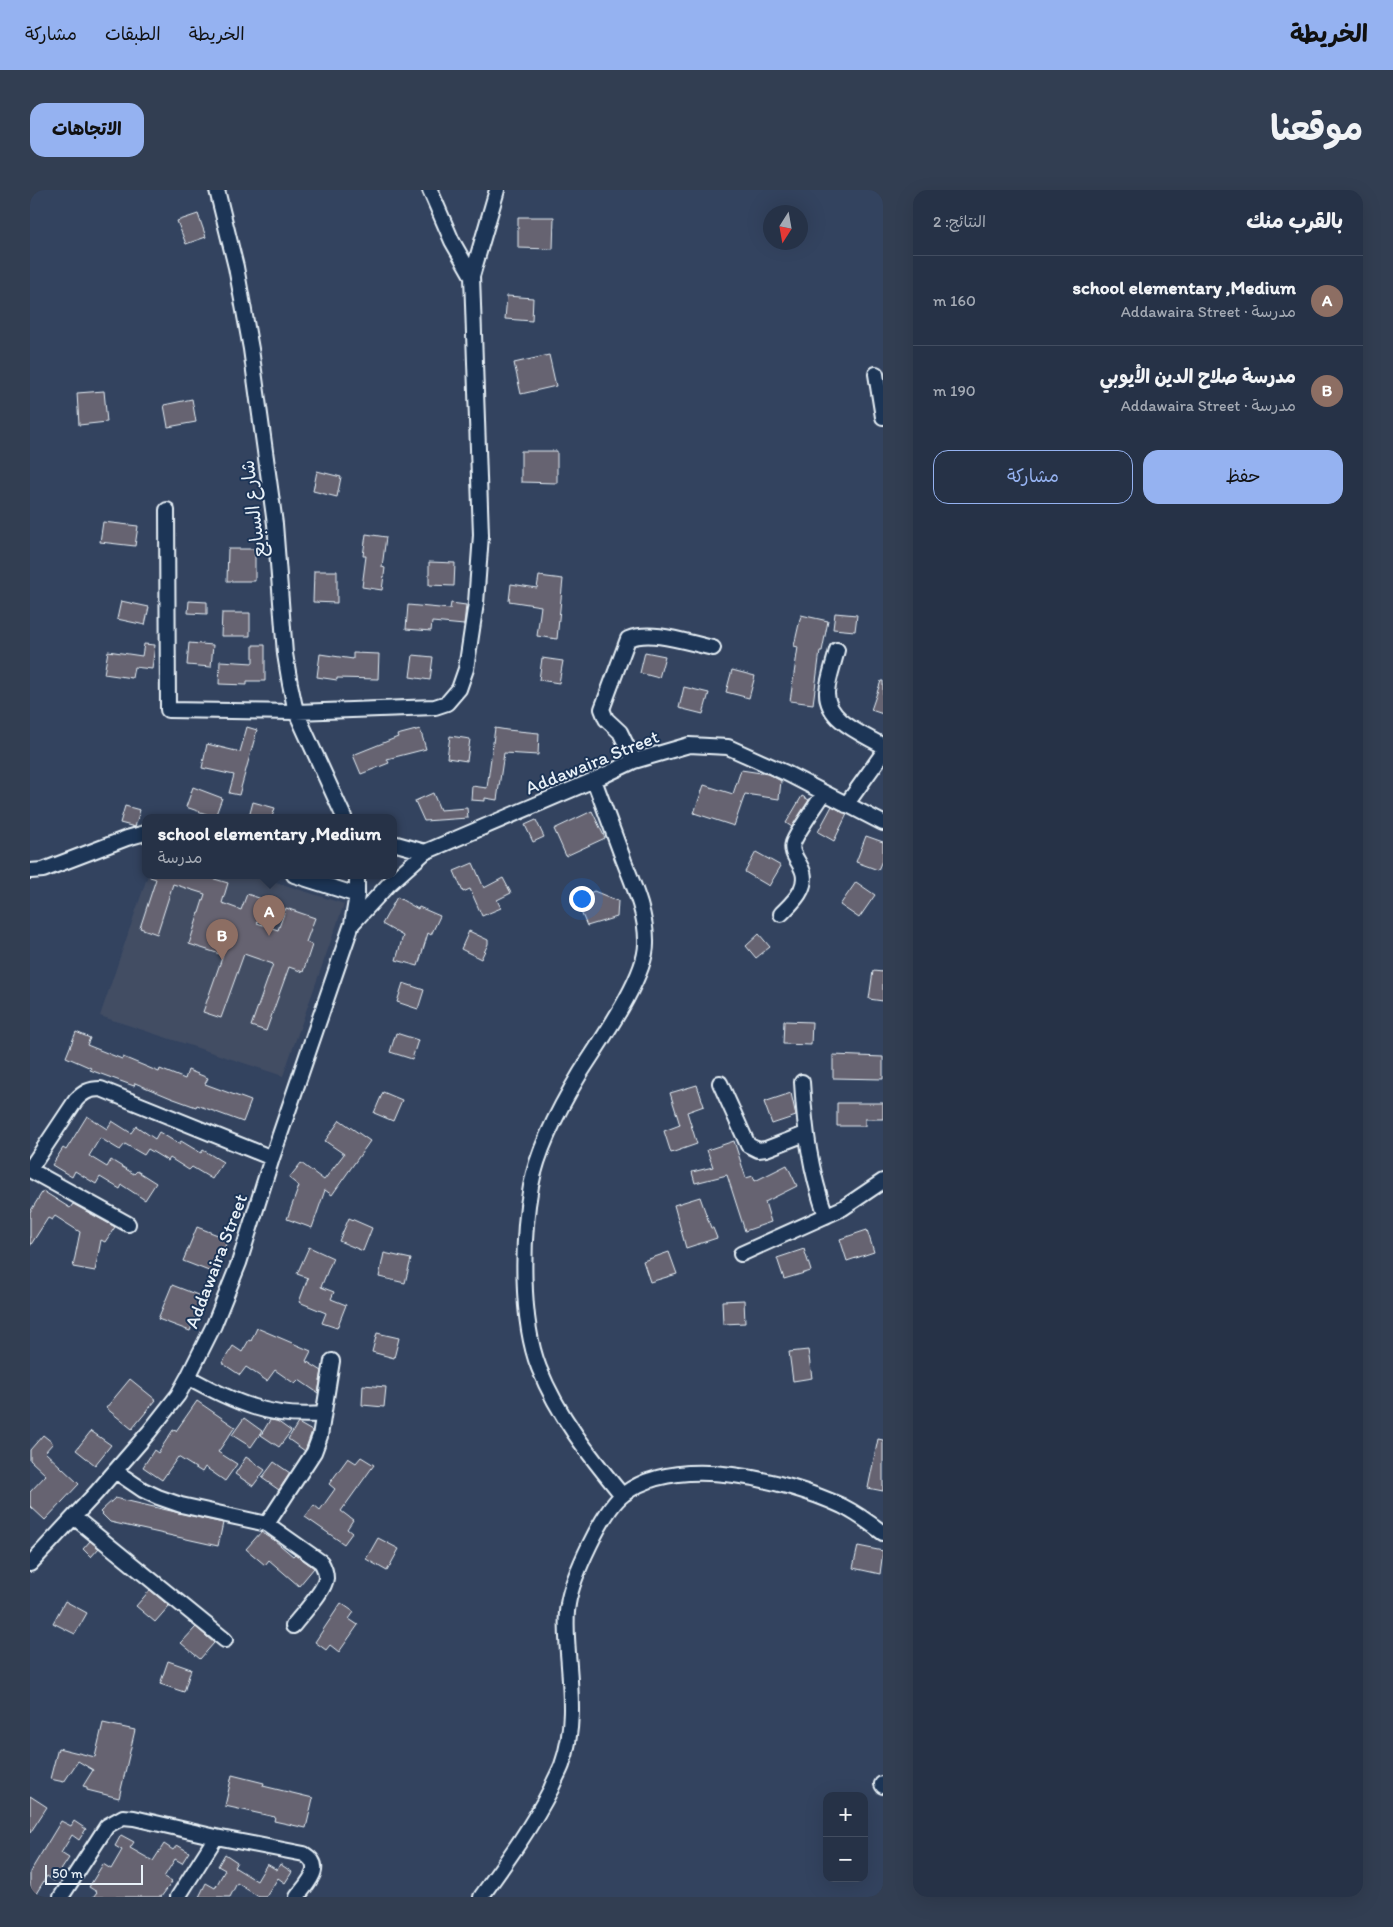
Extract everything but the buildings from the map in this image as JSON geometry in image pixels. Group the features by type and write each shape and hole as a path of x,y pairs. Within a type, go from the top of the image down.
{"street":[{"name":"شارع السبايع","path":"217,190 236,267 251,349 275,524 285,654 296,712 343,814"},
{"path":"430,190 452,241 472,276"},
{"path":"167,510 168,710 296,712 435,707 447,703 454,697 460,689 466,669 476,603 481,535 472,276 488,215 497,190"},
{"path":"876,374 883,417"},
{"path":"634,761 620,732 606,719 602,709 628,639 638,635 652,635 713,648"},
{"path":"837,650 827,693 831,709 840,720 883,746"},
{"name":"Addawaira Street","path":"397,877 425,852 634,761 689,744 728,747 786,773 883,823"},
{"path":"846,805 883,752"},
{"path":"594,780 636,890 644,922 646,944 643,963 628,995 575,1083 546,1137 531,1185 525,1249 525,1301 530,1337 539,1367 560,1411 591,1458 622,1495"},
{"path":"782,914 801,892 804,883 804,872 794,855 794,843 824,793"},
{"path":"30,871 43,870 126,838 142,834"},
{"path":"397,844 425,852"},
{"path":"307,879 357,895"},
{"path":"352,924 357,895 357,879"},
{"name":"Addawaira Street","path":"30,1564 115,1471 178,1395 188,1377 214,1325 239,1264 272,1158 352,924 395,879"},
{"path":"720,1082 748,1145 758,1150 766,1149 805,1134"},
{"path":"802,1082 805,1134 817,1190 826,1216"},
{"path":"128,1224 30,1170 76,1100 83,1093 92,1089 101,1089 272,1158"},
{"path":"741,1254 843,1208 883,1181"},
{"path":"267,1524 314,1452 320,1436 332,1362"},
{"path":"188,1377 240,1403 265,1410 304,1416 323,1414"},
{"path":"115,1471 143,1490 158,1497 267,1524 321,1562 325,1569 326,1579 322,1588 293,1626"},
{"path":"481,1897 536,1818 562,1766 569,1737 571,1711 566,1632 568,1604 577,1574 592,1541 608,1513 622,1495 639,1485 667,1476 722,1474 755,1478 802,1490 843,1507 883,1533"},
{"path":"74,1517 225,1640"},
{"path":"61,1897 107,1826 123,1817 304,1854 312,1859 315,1866 313,1873 297,1897"},
{"path":"178,1897 216,1837"}],"shaded area":[{"path":"147,879 266,879 344,904 283,1076 100,1016"}],"place":[{"name":"school elementary ,Medium","path":"269,936"},
{"name":"مدرسة صلاح الدين الأيوبي","path":"222,960"}]}
